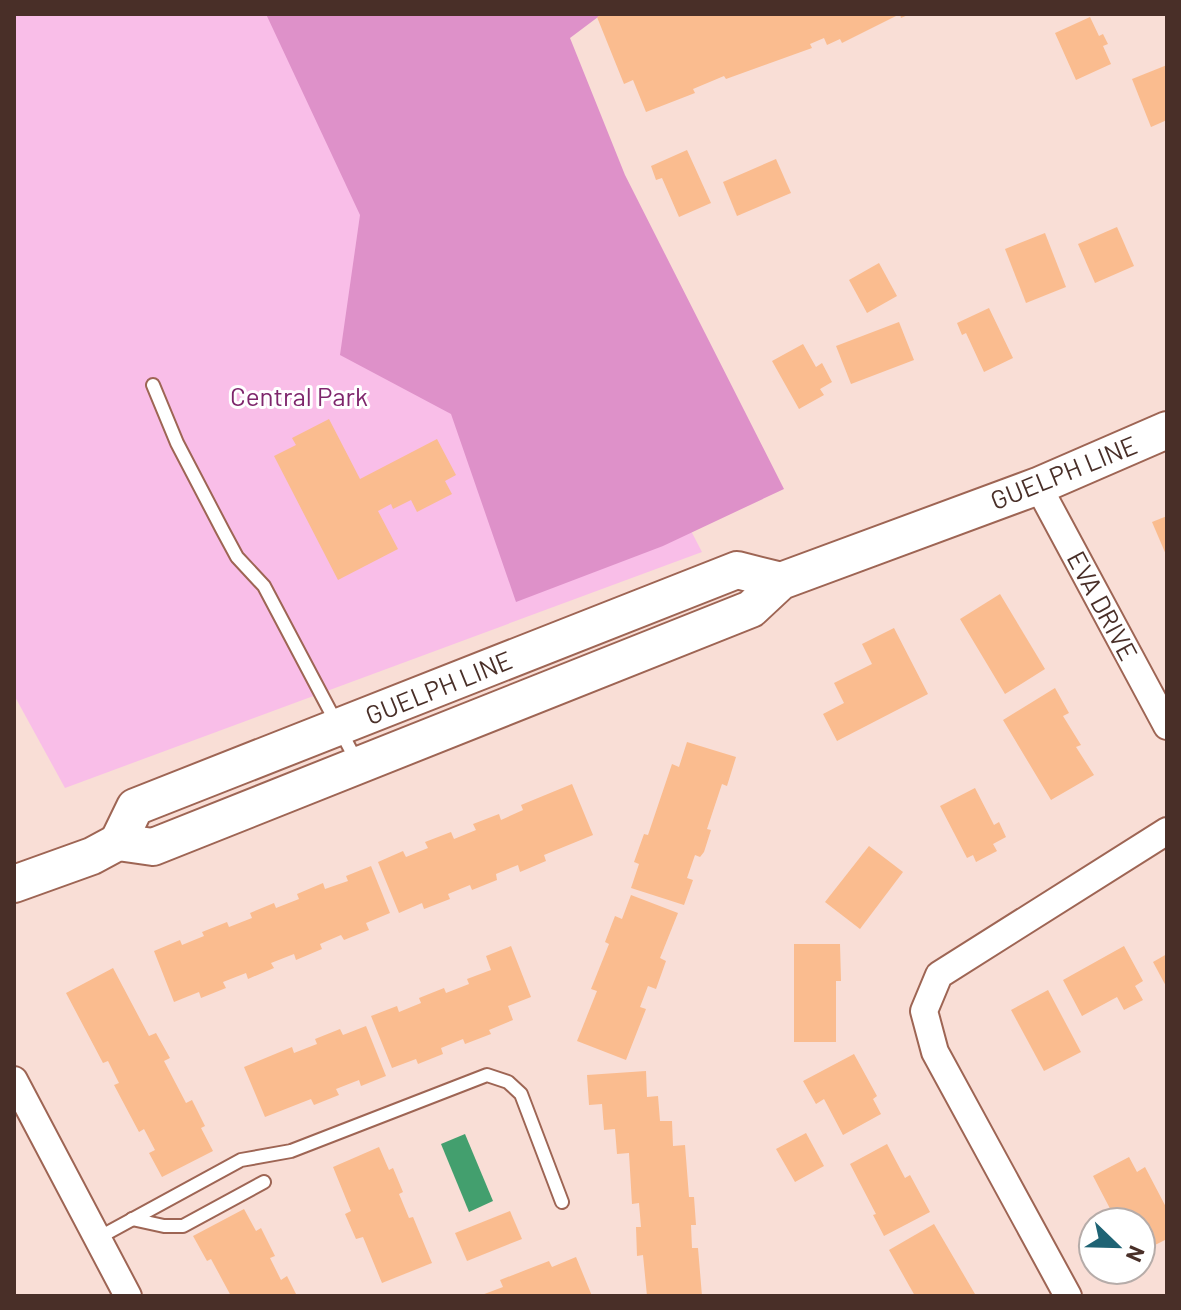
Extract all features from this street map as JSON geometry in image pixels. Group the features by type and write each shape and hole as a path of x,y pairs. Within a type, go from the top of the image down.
{"main road":[{"name":"GUELPH LINE","path":"781,581 737,570 135,807 118,842 153,847 358,763 458,728 751,609 781,581 1038,486 1167,430"},
{"path":"14,884 92,856 118,842"}],"street":[{"name":"EVA DRIVE","path":"1038,486 1167,726"},
{"path":"1068,1296 935,1052 924,1011 939,975 1167,831"},
{"path":"14,1080 128,1296"}],"lane":[{"path":"153,385 177,443 237,557 264,586 358,763"},
{"path":"98,1238 241,1160 291,1151 487,1075 508,1082 521,1094 562,1202"},
{"path":"132,1219 164,1226 183,1226 264,1182"}],"green space":[{"name":"Central Park","path":"14,14 422,14 702,552 65,788 14,695"}],"shaded area":[{"path":"266,14 602,14 570,38 625,175 784,489 663,546 516,602 451,414 340,355 360,215"},
{"path":"465,1134 493,1201 469,1212 441,1144"}],"building":[{"path":"604,14 900,14 842,43 840,39 827,45 824,38 810,44 812,48 726,79 724,76 693,89 695,93 646,112 633,80 624,84 597,17"},
{"path":"1090,17 1099,36 1103,34 1108,44 1103,46 1111,64 1076,80 1055,33"},
{"path":"1167,65 1167,120 1151,127 1132,79"},
{"path":"687,150 711,203 679,217 662,178 656,180 651,166"},
{"path":"776,159 791,193 737,216 723,182"},
{"path":"1117,227 1134,266 1095,283 1078,244"},
{"path":"1045,233 1066,287 1026,303 1005,249"},
{"path":"879,263 897,296 867,313 849,280"},
{"path":"989,308 1013,358 984,372 966,333 962,335 957,323"},
{"path":"899,322 914,360 851,384 836,346"},
{"path":"803,344 816,367 822,363 832,382 820,389 824,395 799,409 772,361"},
{"path":"329,419 360,479 437,439 456,475 445,481 452,494 417,512 411,500 393,509 391,504 378,511 398,549 338,580 274,456 296,445 292,438"},
{"path":"1167,516 1167,557 1152,522"},
{"path":"1000,594 1045,669 1005,694 960,619"},
{"path":"894,628 928,694 837,741 823,714 844,703 834,683 872,664 862,644"},
{"path":"1055,688 1069,713 1063,716 1081,745 1076,747 1094,775 1051,800 1003,720"},
{"path":"687,742 736,757 727,786 722,784 707,829 711,830 704,852 700,857 695,855 687,878 693,880 684,905 631,888 639,864 634,862 644,834 648,835 672,764 679,767"},
{"path":"572,784 593,835 544,855 546,861 520,872 518,865 496,874 497,880 472,890 470,885 448,894 450,899 424,909 422,903 399,913 378,862 403,851 406,857 428,848 425,842 451,832 454,839 476,830 473,824 499,814 501,820 523,810 521,805"},
{"path":"975,788 994,825 999,822 1006,837 993,844 997,851 976,862 973,855 967,858 940,806"},
{"path":"869,846 903,872 860,929 825,902"},
{"path":"371,866 390,913 366,923 369,930 344,940 341,935 320,944 322,949 296,960 294,954 271,963 274,968 248,979 246,973 223,982 226,988 201,998 199,992 174,1002 154,951 180,940 182,945 204,936 202,932 227,922 229,927 252,918 250,913 274,903 276,908 299,899 297,894 323,883 325,889 348,881 346,876"},
{"path":"631,895 678,913 660,958 666,961 656,989 648,986 640,1007 646,1009 626,1060 577,1041 597,991 591,989 609,944 605,942 615,916 622,919"},
{"path":"794,944 840,944 841,981 836,981 836,1042 794,1042"},
{"path":"511,946 531,997 508,1006 513,1020 489,1030 491,1034 465,1044 463,1039 441,1048 443,1054 418,1064 416,1059 392,1068 371,1016 397,1006 399,1012 421,1003 419,998 444,988 446,993 469,984 467,979 491,970 486,956"},
{"path":"1124,946 1143,981 1135,986 1143,1000 1124,1010 1117,997 1082,1016 1063,980"},
{"path":"1167,954 1167,988 1153,962"},
{"path":"113,968 149,1036 156,1033 170,1058 164,1061 186,1103 192,1100 213,1151 162,1177 149,1153 155,1150 144,1129 139,1132 114,1085 119,1083 108,1061 103,1063 66,993"},
{"path":"1048,990 1081,1052 1044,1071 1011,1010"},
{"path":"366,1026 386,1076 361,1086 359,1080 336,1089 339,1095 314,1105 311,1099 265,1117 244,1067 292,1047 294,1053 317,1044 315,1039 340,1029 343,1035"},
{"path":"854,1054 877,1096 873,1099 881,1114 843,1135 824,1099 816,1104 803,1081"},
{"path":"646,1071 647,1097 658,1096 660,1121 672,1121 673,1146 685,1145 689,1197 694,1197 696,1225 691,1225 692,1248 698,1248 702,1296 647,1296 643,1255 637,1256 636,1227 641,1227 639,1203 632,1204 629,1153 617,1154 615,1129 604,1130 602,1104 589,1105 587,1075"},
{"path":"806,1133 824,1166 795,1182 776,1149"},
{"path":"887,1144 905,1178 910,1175 930,1212 884,1236 850,1164"},
{"path":"379,1147 389,1170 393,1168 403,1192 399,1194 409,1218 413,1217 432,1263 382,1283 363,1237 356,1239 345,1214 351,1211 333,1167"},
{"path":"1129,1157 1137,1172 1145,1167 1167,1209 1167,1239 1157,1244 1157,1206 1109,1206 1093,1176"},
{"path":"244,1209 256,1231 261,1228 275,1256 270,1258 281,1280 287,1276 297,1296 231,1296 211,1259 207,1261 193,1236"},
{"path":"510,1211 522,1239 467,1261 455,1233"},
{"path":"934,1224 975,1294 972,1296 915,1296 889,1250"},
{"path":"576,1257 592,1296 479,1296 503,1287 500,1280 549,1261 552,1267"}]}
